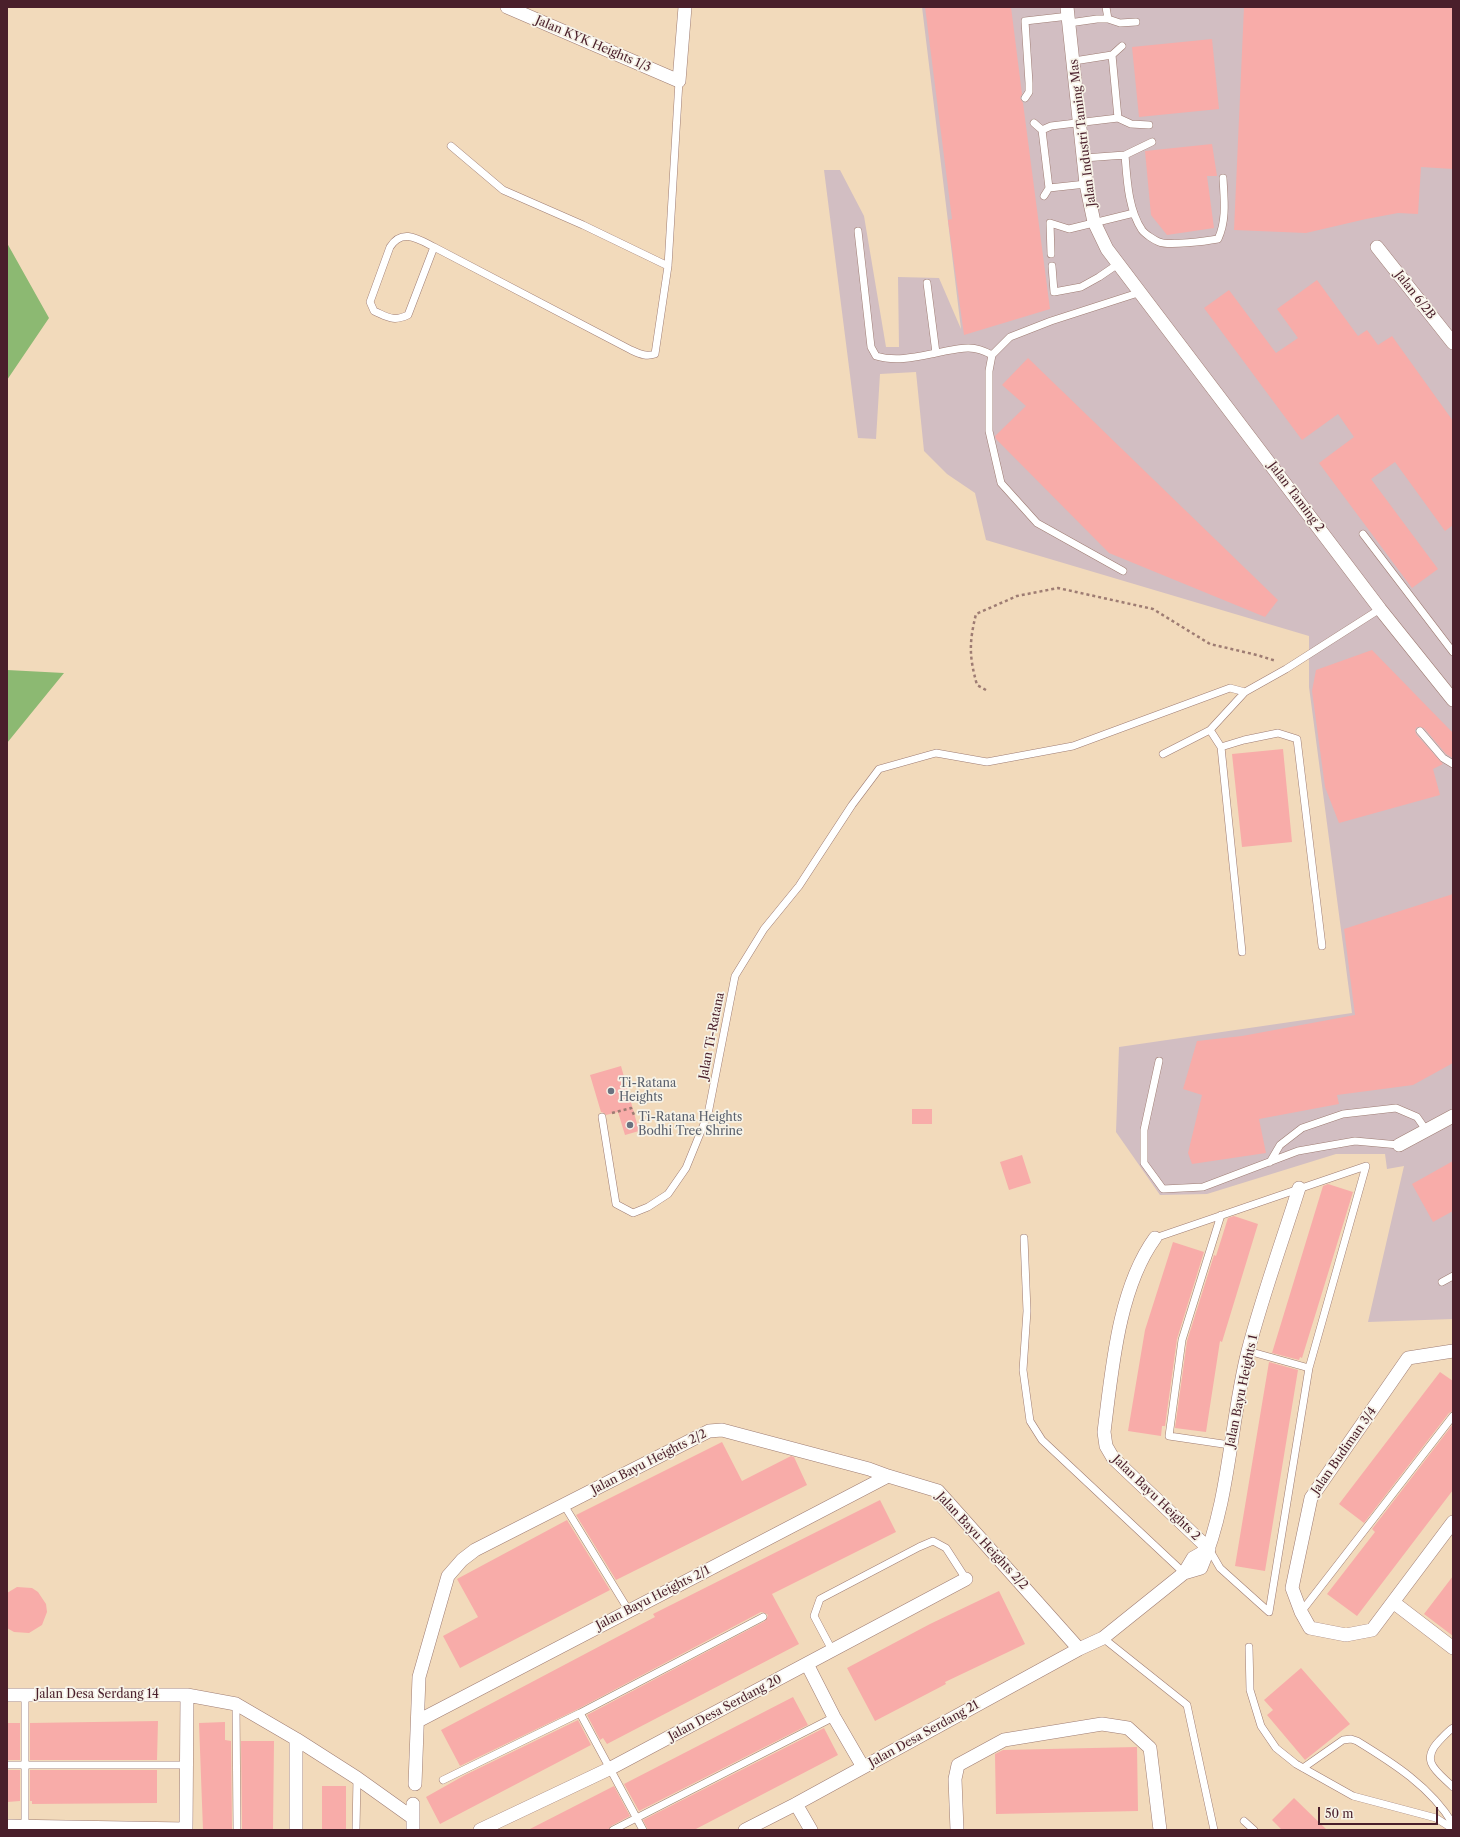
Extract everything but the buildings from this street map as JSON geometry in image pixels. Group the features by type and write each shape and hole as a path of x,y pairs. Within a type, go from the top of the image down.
{"street":[{"name":"Jalan KYK Heights 1/3","path":"507,7 679,81"},
{"path":"679,81 685,7"},
{"name":"Jalan Industri Taming Mas","path":"1068,15 1086,184 1094,222 1107,249 1141,292"},
{"name":"Jalan 6/2B","path":"1377,247 1453,343"},
{"name":"Jalan Taming 2","path":"1141,292 1380,609 1453,700"},
{"path":"1399,1145 1453,1116"},
{"name":"Jalan Bayu Heights 1","path":"1184,1573 1201,1568 1209,1549 1219,1512 1248,1351 1299,1188"},
{"name":"Jalan Bayu Heights 2","path":"1155,1238 1141,1260 1120,1327 1104,1432 1106,1446 1113,1458 1209,1549"},
{"name":"Jalan Budiman 3/4","path":"1393,1602 1372,1630 1346,1636 1310,1628 1301,1612 1292,1588 1311,1498 1408,1358 1453,1351"},
{"name":"Jalan Bayu Heights 2/2","path":"416,1784 419,1677 448,1576 462,1560 475,1550 709,1431 722,1430 869,1469 938,1491 1079,1649"},
{"name":"Jalan Bayu Heights 2/1","path":"418,1721 888,1476"},
{"path":"1453,1522 1393,1602 1453,1647"},
{"name":"Jalan Desa Serdang 21","path":"745,1830 796,1804 1079,1649 1103,1638 1184,1573"},
{"name":"Jalan Desa Serdang 20","path":"480,1830 611,1768 966,1579"},
{"path":"807,1664 834,1717 863,1767"},
{"path":"7,1826 25,1828 186,1829 187,1694"},
{"name":"Jalan Desa Serdang 14","path":"7,1695 187,1694 236,1704 296,1739 357,1778 413,1824"},
{"path":"956,1830 955,1779 958,1765 1004,1740 1102,1724 1128,1728 1150,1748 1160,1830"},
{"path":"296,1739 296,1830"},
{"path":"413,1804 413,1824"},
{"path":"796,1804 811,1830"}],"lane":[{"path":"1106,7 1108,19"},
{"path":"1024,98 1028,92 1029,83 1024,21 1068,15 1108,19 1120,23 1136,22"},
{"path":"1074,61 1112,55 1122,46"},
{"path":"1112,55 1118,118"},
{"path":"434,246 408,315 399,319 389,318 374,311 370,302 390,247 394,240 403,236 414,237 434,246 617,343 642,355 649,356 655,354 657,350 668,266 679,81"},
{"path":"1042,130 1051,126 1118,118 1131,124 1148,125"},
{"path":"1034,123 1042,130 1049,188 1044,196"},
{"path":"1084,158 1125,155 1152,142"},
{"path":"451,146 503,190 584,225 668,266"},
{"path":"1125,155 1128,185 1134,213 1142,231 1160,242 1205,242 1218,239 1222,230 1224,215 1223,178"},
{"path":"1049,188 1086,184"},
{"path":"1051,254 1050,224 1070,228 1134,213"},
{"path":"858,231 871,347 876,356 886,359 910,358 964,348 980,348 992,354"},
{"path":"1052,266 1054,292 1081,287 1099,278 1118,264"},
{"path":"927,283 936,353"},
{"path":"1123,571 1037,523 1001,484 989,431 989,371 992,354 1010,337 1051,321 1141,292"},
{"path":"1363,534 1453,652"},
{"path":"1163,754 1210,730 1245,692 1290,666 1380,609"},
{"name":"Jalan Ti-Ratana","path":"602,1116 616,1204 634,1213 648,1207 668,1194 686,1168 708,1114 735,976 764,929 799,886 852,805 879,769 936,753 987,762 1073,746 1230,688 1245,692"},
{"path":"1210,730 1221,747 1242,952"},
{"path":"1420,731 1443,758 1453,764"},
{"path":"1221,747 1244,740 1278,733 1296,739 1322,946"},
{"path":"1160,1061 1144,1130 1144,1163 1163,1189 1203,1187 1298,1151 1355,1141 1399,1145"},
{"path":"1270,1162 1280,1145 1302,1128 1343,1114 1396,1108 1417,1117 1426,1130"},
{"path":"1155,1238 1366,1166 1309,1368 1269,1612 1220,1568 1209,1549"},
{"path":"1221,1215 1182,1340 1169,1436 1230,1445"},
{"path":"1024,1238 1027,1311 1023,1370 1030,1421 1042,1440 1184,1573"},
{"path":"1442,1282 1453,1276"},
{"path":"1248,1351 1309,1368"},
{"path":"1301,1612 1453,1416"},
{"path":"564,1505 629,1611"},
{"path":"832,1650 814,1616 820,1599 883,1565 919,1546 934,1541 946,1548 966,1579"},
{"path":"443,1780 580,1713 763,1617"},
{"path":"1103,1638 1187,1705 1214,1830"},
{"path":"1249,1647 1250,1690 1261,1726 1276,1748 1304,1768 1353,1796 1436,1818 1453,1829"},
{"path":"25,1695 25,1828"},
{"path":"236,1704 237,1830"},
{"path":"580,1713 611,1768 643,1830"},
{"path":"614,1830 834,1717"},
{"path":"1453,1728 1432,1748 1429,1755 1431,1764 1453,1787"},
{"path":"1304,1768 1343,1740 1351,1739 1358,1741 1412,1778 1443,1807 1453,1824"},
{"path":"7,1765 187,1765"},
{"path":"356,1830 357,1778"},
{"path":"1244,1821 1254,1830"}],"path":[{"path":"986,690 977,685 970,658 970,636 976,614 1017,596 1058,588 1152,609 1210,644 1257,655 1290,666"},
{"path":"602,1116 631,1108 634,1116"}],"shaded area":[{"path":"922,7 1453,7 1453,1319 1368,1322 1404,1166 1387,1169 1385,1154 1336,1154 1207,1194 1160,1195 1116,1132 1119,1047 1352,1013 1309,687 1309,636 986,540 975,493 947,474 924,451 916,372 880,374 876,439 858,438 824,170 840,170 864,216 886,347 899,347 898,277 939,278 961,329"}],"green space":[{"path":"7,243 49,318 7,380"},
{"path":"7,670 64,673 7,743"}],"place":[{"name":"Ti-Ratana Heights","path":"611,1091"},
{"name":"Ti-Ratana Heights Bodhi Tree Shrine","path":"630,1125"}]}
